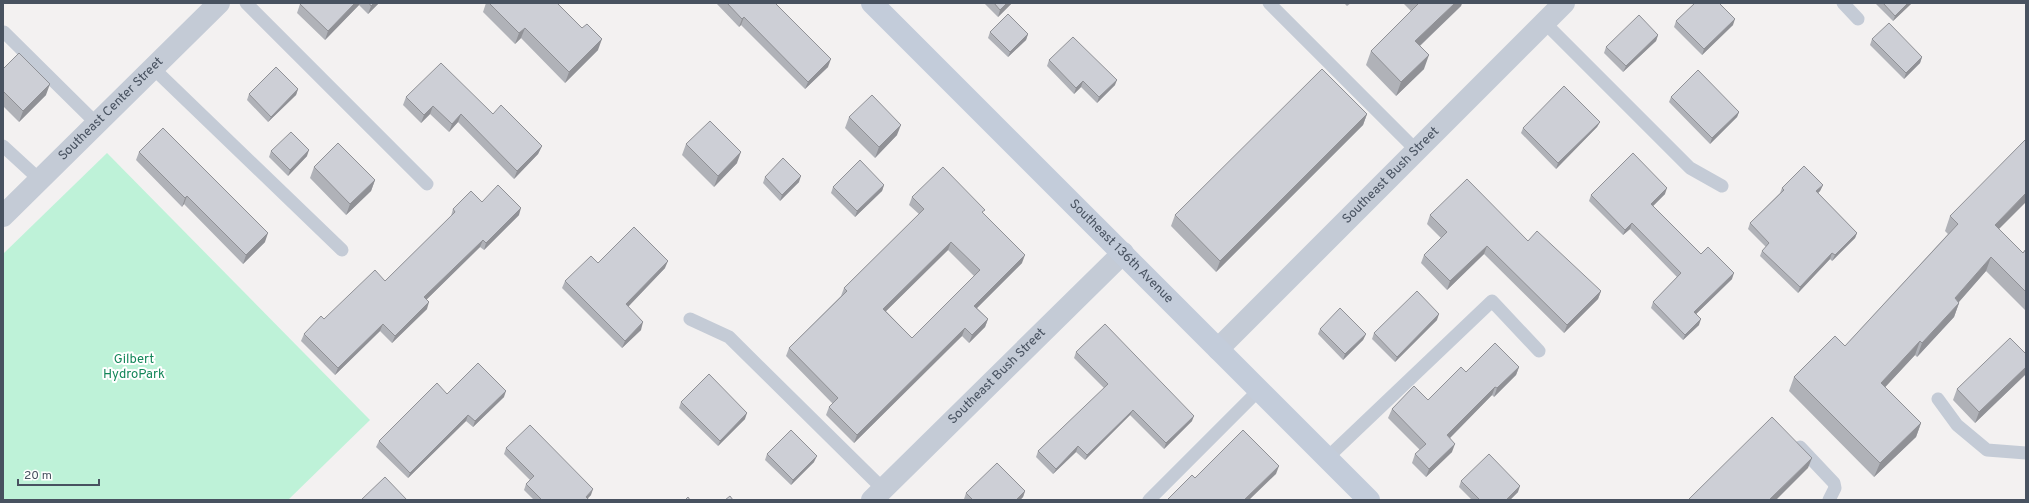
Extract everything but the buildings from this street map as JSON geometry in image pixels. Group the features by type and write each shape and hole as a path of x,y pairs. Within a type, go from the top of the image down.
{"street":[{"name":"Southeast Center Street","path":"3,216 154,69 219,3"},
{"name":"Southeast 136th Avenue","path":"872,3 1369,500"},
{"name":"Southeast Bush Street","path":"1218,349 1564,3"},
{"name":"Southeast Bush Street","path":"878,495 1123,253"}],"lane":[{"path":"246,3 427,184"},
{"path":"1269,3 1416,150"},
{"path":"1843,3 1858,19"},
{"path":"1545,23 1690,168 1722,186"},
{"path":"4,32 97,124"},
{"path":"154,69 342,250"},
{"path":"3,146 40,180"},
{"path":"1327,458 1492,301 1539,352"},
{"path":"690,319 729,337 878,495"},
{"path":"1149,500 1258,390"},
{"path":"1938,399 1957,425 1987,450 2026,454"},
{"path":"1790,437 1834,483 1836,488 1830,500"}],"green space":[{"name":"Gilbert HydroPark","path":"107,153 370,420 288,500 3,500 3,254"}]}
